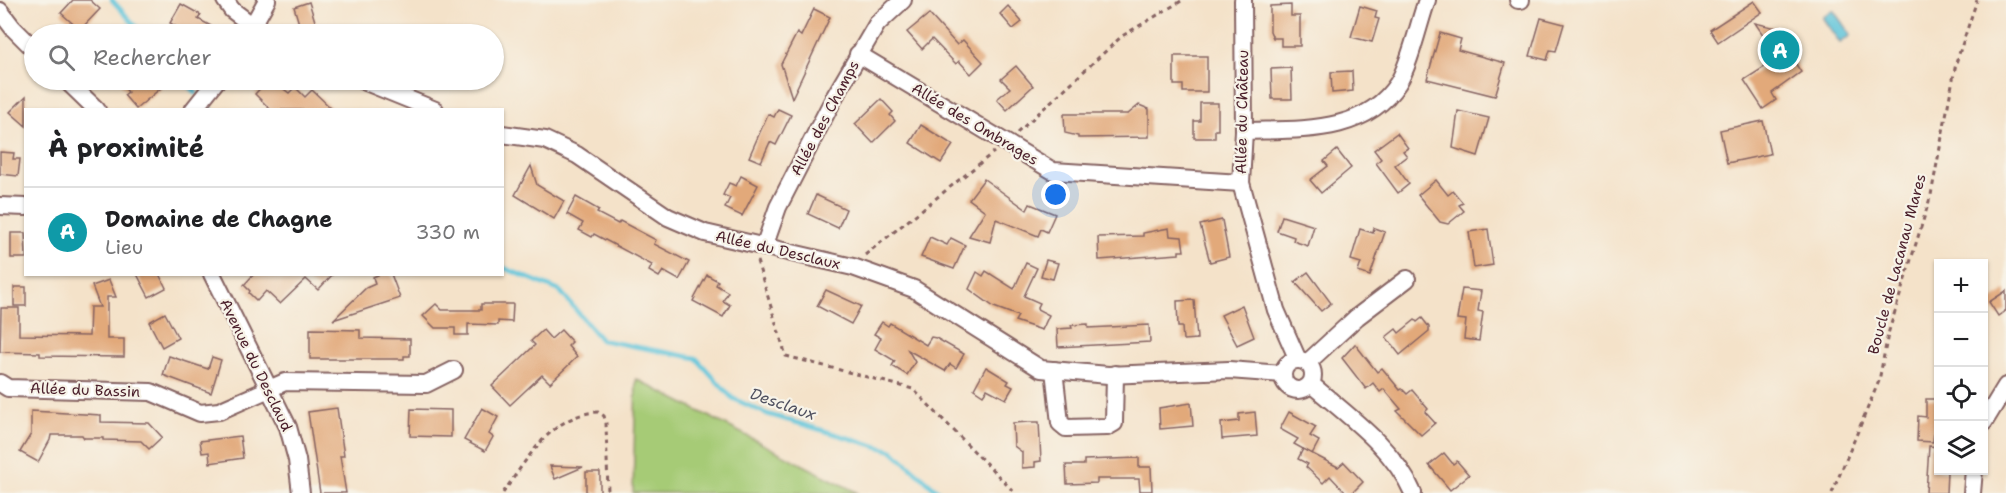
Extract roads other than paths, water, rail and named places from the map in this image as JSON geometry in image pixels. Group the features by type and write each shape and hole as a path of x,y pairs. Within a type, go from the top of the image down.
{"street":[{"path":"225,0 245,24"},
{"path":"253,24 267,0"},
{"name":"Allée des Champs","path":"758,245 858,54 877,24 903,0"},
{"name":"Allée du Château","path":"1243,0 1244,131 1241,183 1276,310 1303,361"},
{"path":"1244,131 1314,128 1359,119 1383,103 1400,81 1427,0"},
{"path":"0,11 24,39"},
{"name":"Allée des Ombrages","path":"858,54 1053,171 1241,183"},
{"path":"76,90 95,108"},
{"path":"195,108 209,90"},
{"path":"386,90 430,108"},
{"name":"Allée du Desclaux","path":"504,134 545,140 577,155 668,217 705,233 853,267 914,289 1041,369 1115,374 1229,370 1283,374"},
{"path":"0,206 24,207"},
{"name":"Avenue du Desclaud","path":"213,276 270,389 294,447 301,493"},
{"path":"1303,361 1314,375 1311,384 1303,389 1293,389 1286,384 1283,374 1289,363 1303,361 1407,279"},
{"name":"Allée du Bassin","path":"0,383 8,388 151,392 200,413 219,411 285,382 426,384 454,370"},
{"path":"1054,370 1060,423 1066,428 1112,425 1115,374"},
{"path":"1311,384 1366,431 1407,477 1413,493"},
{"path":"1984,421 2006,386"},
{"path":"1972,493 1974,475"}],"water":[{"path":"1833,10 1851,35 1840,43 1822,17"}],"waterway":[{"name":"Desclaux","path":"112,0 134,24"},
{"name":"Desclaux","path":"193,90 196,93"},
{"name":"Desclaux","path":"504,268 560,291 601,340 696,358 732,398 767,414 893,451 940,493"}],"place":[{"name":"Domaine de Chagne","path":"1780,50"}]}
